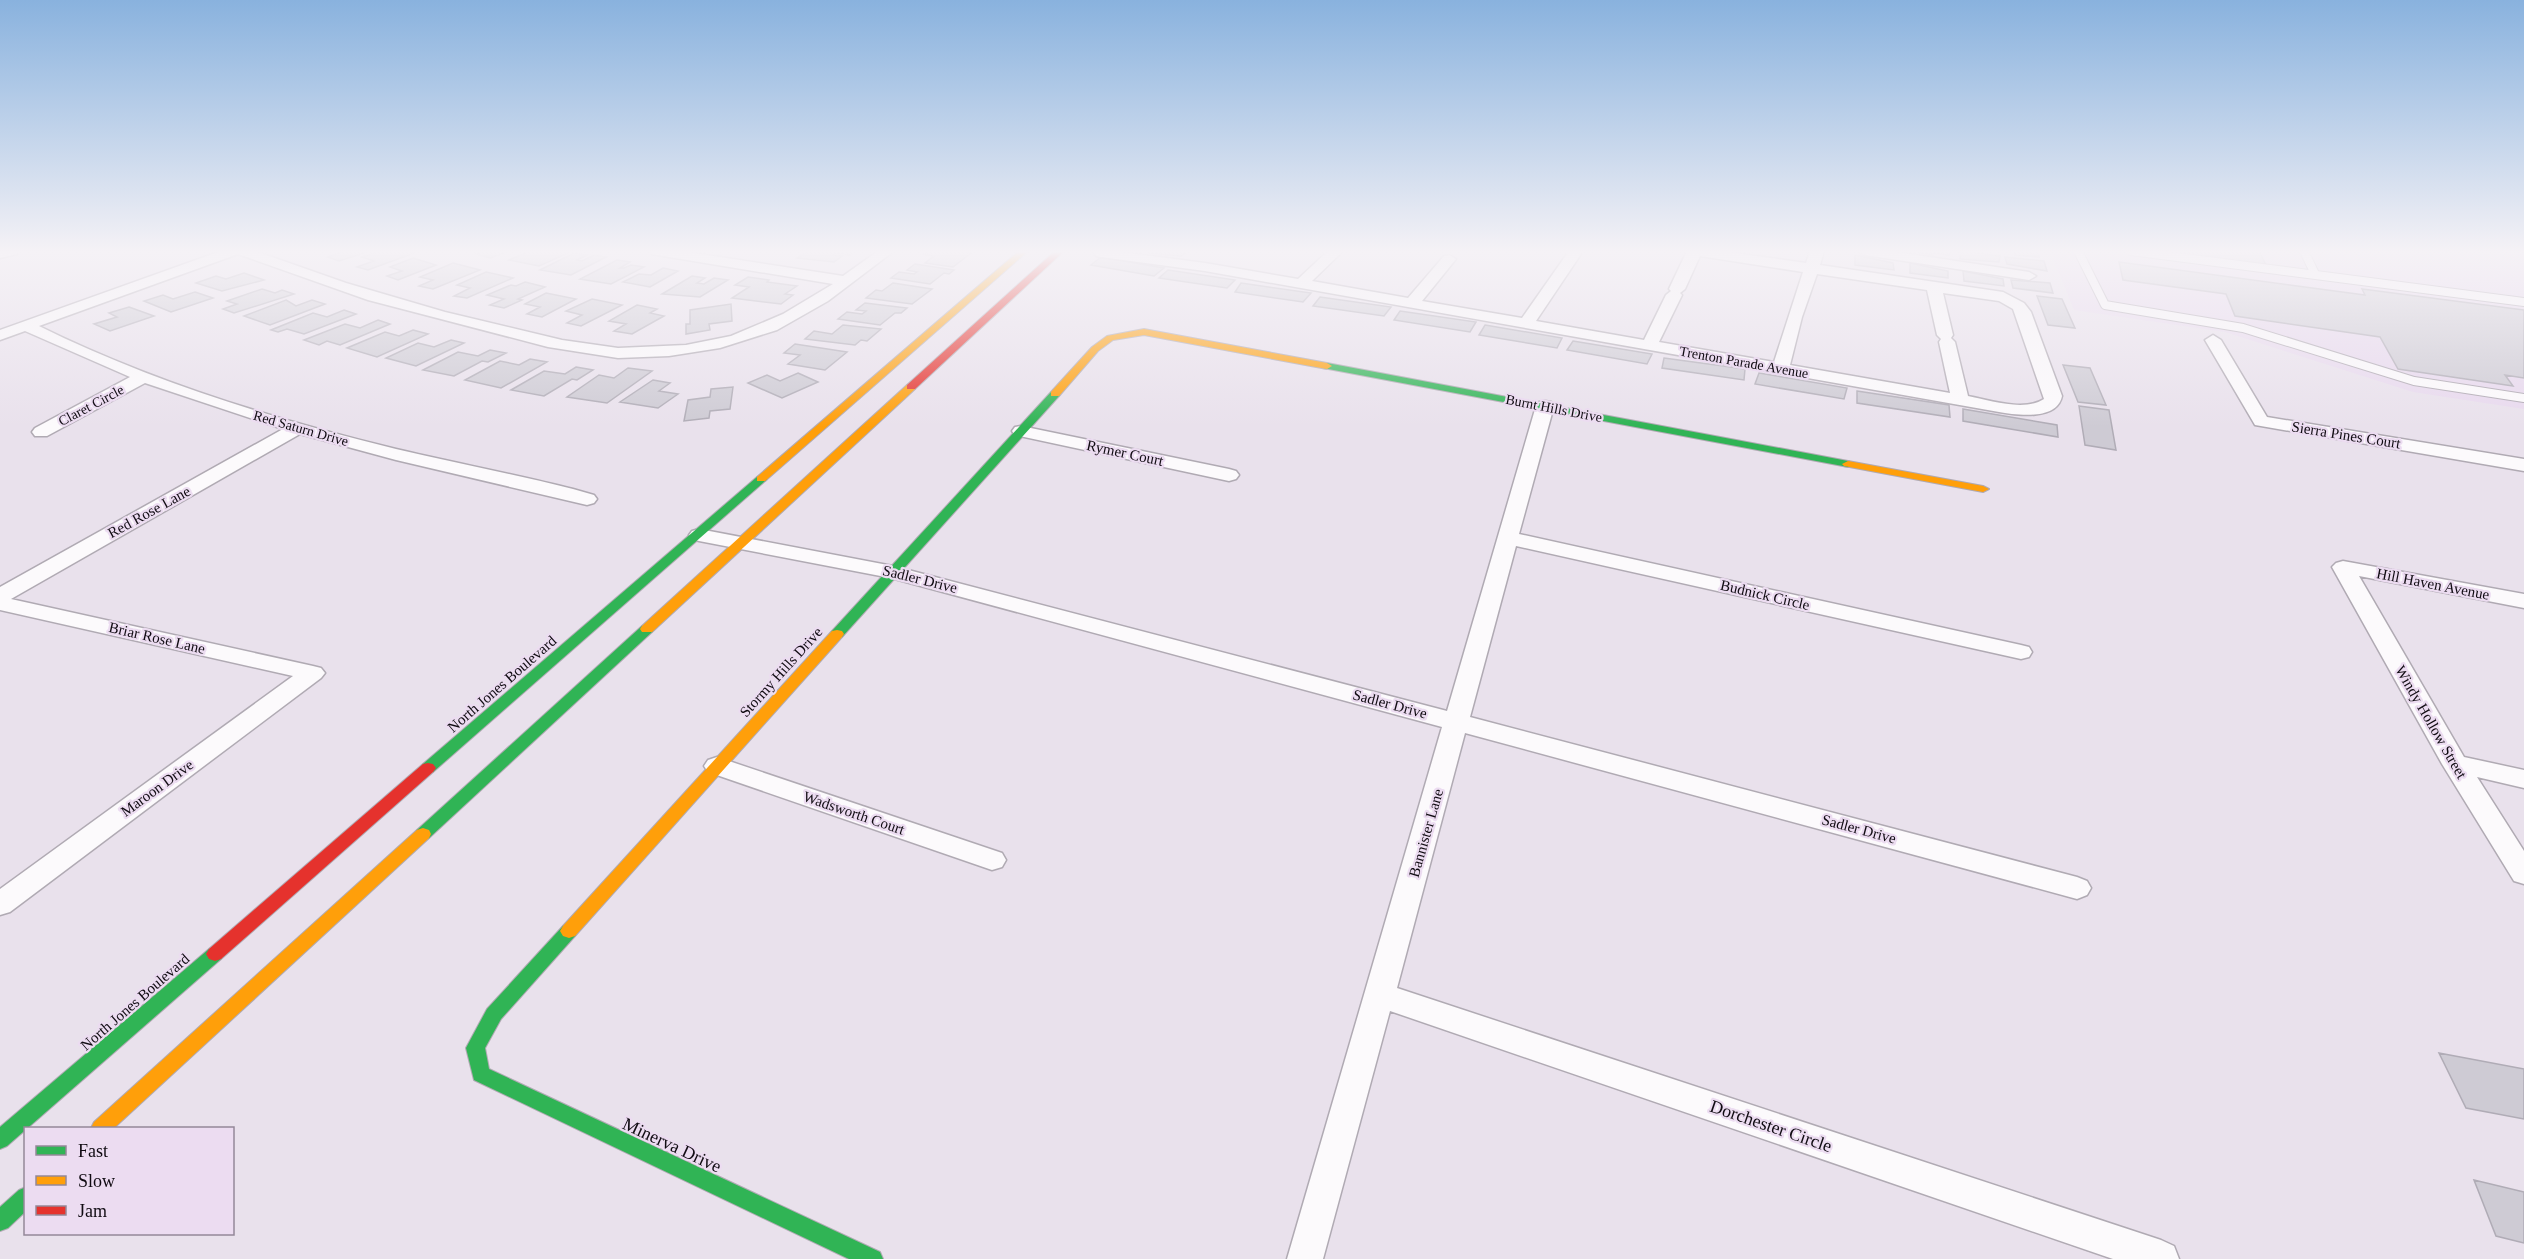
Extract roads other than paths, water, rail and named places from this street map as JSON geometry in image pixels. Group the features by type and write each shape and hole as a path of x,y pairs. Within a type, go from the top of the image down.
{"main road":[{"name":"North Jones Boulevard","path":"0,1140 956,310"},
{"path":"102,1127 995,310"},
{"name":"Burnt Hills Drive","path":"1126,334 1144,332 1983,489"},
{"name":"Stormy Hills Drive","path":"475,1048 494,1014 1095,349 1110,338 1126,334"},
{"name":"Minerva Drive","path":"475,1048 481,1074 872,1259"},
{"path":"0,1221 24,1199"}],"street":[{"path":"0,335 66,310"},
{"path":"418,310 575,348 618,352 675,350 711,345 751,334 804,310"},
{"name":"Trenton Parade Avenue","path":"1444,310 1960,400 2016,409 2032,409 2048,405 2053,396 2022,310"},
{"path":"1526,324 1536,310"},
{"path":"1649,346 1667,310"},
{"path":"1780,369 1798,310"},
{"path":"1939,310 1960,400"},
{"name":"Red Saturn Drive","path":"24,325 69,348 142,378 298,428 419,460 549,487 587,499"},
{"name":"Sierra Pines Court","path":"2213,340 2261,421 2524,465"},
{"name":"Claret Circle","path":"41,432 142,378"},
{"name":"Bannister Lane","path":"1305,1259 1545,406"},
{"name":"Red Rose Lane","path":"0,596 298,428"},
{"name":"Rymer Court","path":"1021,431 1229,475"},
{"name":"Sadler Drive","path":"699,535 893,572 2077,888"},
{"name":"Budnick Circle","path":"1508,538 2021,652"},
{"name":"Hill Haven Avenue","path":"2343,567 2524,601"},
{"name":"Windy Hollow Street","path":"2343,567 2455,764 2524,874"},
{"name":"Briar Rose Lane","path":"0,603 313,673"},
{"name":"Maroon Drive","path":"0,904 313,673"},
{"path":"2455,764 2524,779"},
{"name":"Wadsworth Court","path":"717,766 992,860"},
{"name":"Dorchester Circle","path":"1381,994 2161,1258"}],"lane":[{"path":"2134,310 2243,328 2414,381 2524,398"}]}
